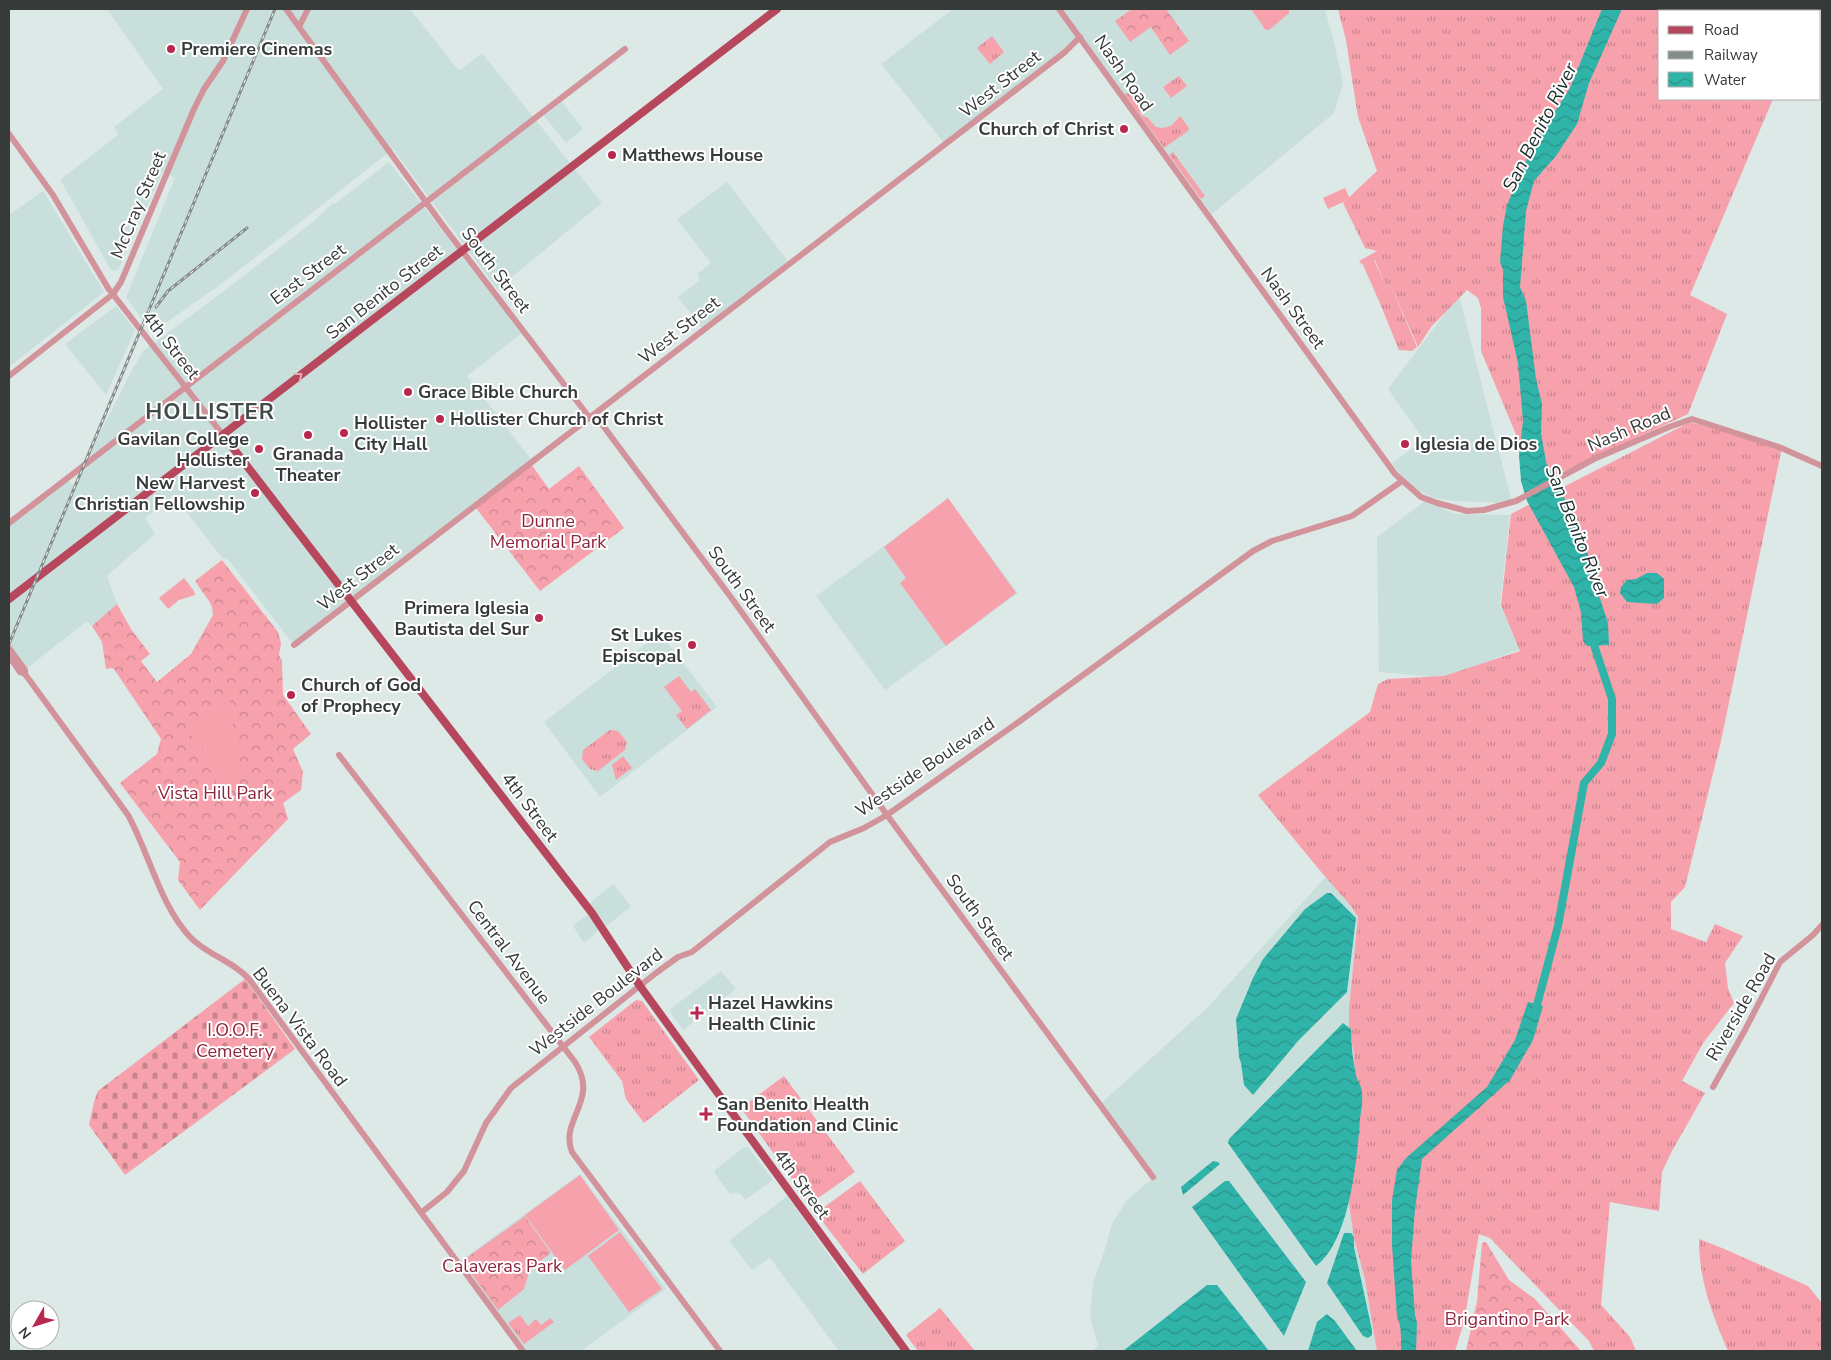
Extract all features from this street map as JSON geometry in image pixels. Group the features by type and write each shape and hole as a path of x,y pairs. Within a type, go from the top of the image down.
{"main road":[{"name":"San Benito Street","path":"9,600 777,9"},
{"name":"4th Street","path":"224,435 592,913 640,986 906,1351"}],"street":[{"name":"McCray Street","path":"9,376 113,294 121,282 200,97 223,61 247,9"},
{"name":"South Street","path":"286,9 462,250 589,417 594,416 598,419 685,536 1153,1177"},
{"path":"299,27 308,9"},
{"name":"Nash Road","path":"1059,9 1147,131"},
{"name":"West Street","path":"294,645 1058,58 1080,37"},
{"name":"East Street","path":"9,523 625,49"},
{"name":"Nash Street","path":"1147,131 1321,374 1402,481 1421,497"},
{"name":"4th Street","path":"9,134 54,195 94,266 113,294 185,388 224,435"},
{"name":"Nash Road","path":"1421,497 1466,511 1484,510 1508,504 1588,462 1692,419 1779,447 1822,466"},
{"name":"Westside Boulevard","path":"422,1212 447,1192 464,1172 486,1123 511,1088 678,957 692,952 830,842 864,828 887,815 1027,716 1253,551 1272,541 1352,516 1402,481"},
{"name":"Buena Vista Road","path":"9,648 25,670 25,674 128,815 140,836 171,910 180,925 198,945 249,979 523,1351"},
{"name":"Buena Vista Road","path":"9,656 20,672 25,674"},
{"name":"Central Avenue","path":"339,755 580,1069 584,1083 582,1098 570,1131 572,1152 720,1351"},
{"name":"Riverside Road","path":"1713,1087 1742,1037 1780,962 1813,935 1822,925"}],"shaded area":[{"path":"107,9 410,9 459,71 482,53 602,203 497,289 393,149 224,282 154,331 142,319 126,297 175,178 163,171 118,270 114,271 111,270 61,181 61,179 118,135 114,127 163,89"},
{"path":"953,9 1325,9 1343,83 1334,113 1212,214 1082,39 945,144 881,64"},
{"path":"562,102 583,129 566,143 544,116"},
{"path":"389,162 522,333 467,376 532,461 294,645 227,558 224,560 173,495 145,518 155,534 107,576 117,604 92,626 87,621 26,669 9,646 9,525 68,480 73,486 143,351 232,285 314,221 333,203 335,204"},
{"path":"727,182 790,264 703,330 678,297 700,280 697,274 711,263 677,219"},
{"path":"43,191 104,292 9,367 9,215"},
{"path":"1459,295 1512,503 1455,501 1432,498 1416,489 1400,474 1392,463 1424,440 1388,389"},
{"path":"116,306 135,330 106,395 65,344"},
{"path":"948,499 1018,593 885,690 816,596"},
{"path":"1425,501 1455,514 1510,515 1500,604 1521,649 1443,678 1379,672 1377,537"},
{"path":"660,633 717,707 600,797 544,722"},
{"path":"1332,870 1363,906 1378,1351 1092,1351 1098,1346 1090,1317 1093,1283 1112,1224 1127,1200 1153,1178 1099,1105 1207,1008"},
{"path":"613,884 631,906 607,926 589,904"},
{"path":"588,914 599,927 596,933 584,943 573,926"},
{"path":"721,971 736,989 683,1030 669,1010"},
{"path":"744,1147 748,1147 773,1180 745,1200 742,1195 737,1193 730,1194 715,1174 715,1170"},
{"path":"580,1174 666,1289 581,1351 527,1351 460,1261"},
{"path":"787,1196 842,1274 853,1285 900,1351 839,1351 770,1258 752,1270 729,1241"}],"green space":[{"path":"1132,9 1166,9 1189,41 1170,55 1151,27 1130,42 1115,21"},
{"path":"1251,9 1289,9 1289,13 1269,30 1264,29"},
{"path":"1338,9 1692,9 1658,10 1658,100 1773,100 1690,295 1727,314 1688,414 1526,489 1525,456 1481,351 1481,308 1478,298 1467,290 1431,327 1418,347 1388,279 1417,347 1412,351 1399,350 1379,301 1389,295 1375,260 1363,265 1359,261 1377,251 1365,248 1343,203 1377,171 1358,117 1346,40"},
{"path":"992,36 1004,52 990,64 977,48"},
{"path":"1179,76 1187,86 1171,98 1163,87"},
{"path":"1129,93 1139,105 1141,115 1148,118 1156,127 1171,126 1180,116 1189,128 1188,131 1164,148 1124,94"},
{"path":"1173,152 1205,196 1201,199 1169,155"},
{"path":"1345,188 1350,199 1328,209 1323,198"},
{"path":"1374,260 1390,296 1379,301 1363,265"},
{"path":"1690,422 1782,447 1721,741 1685,887 1671,902 1671,929 1706,942 1715,924 1743,936 1725,963 1728,988 1734,1003 1703,1043 1682,1081 1705,1093 1662,1172 1659,1211 1610,1202 1601,1305 1630,1337 1636,1351 1594,1351 1589,1341 1490,1238 1479,1234 1464,1322 1455,1351 1377,1351 1365,1279 1354,1238 1349,1203 1356,1104 1354,1053 1349,1031 1349,1009 1358,917 1351,906 1258,795 1370,712 1378,684 1388,679 1444,676 1520,651 1501,605 1511,514"},
{"name":"Dunne Memorial Park","path":"531,464 549,489 579,466 624,528 540,591 476,508"},
{"path":"948,498 1016,593 946,646 900,583 906,578 884,547"},
{"name":"Vista Hill Park","path":"222,560 278,632 281,643 279,655 282,661 283,695 311,734 293,749 303,772 301,790 283,803 288,819 200,910 178,880 180,862 120,783 157,754 161,739 114,669 106,669 102,642 92,626 117,604 131,629 150,654 141,661 157,682 191,654 213,615 209,601 195,581"},
{"path":"184,578 195,595 179,600 168,609 159,598"},
{"path":"679,676 691,692 676,703 664,687"},
{"path":"695,689 711,710 687,729 676,715 682,711 676,703"},
{"path":"229,693 240,782 218,787 206,753 186,729"},
{"path":"610,730 618,731 627,742 625,750 598,771 590,769 582,759 583,750"},
{"path":"623,756 632,768 616,780 612,765"},
{"name":"I.O.O.F. Cemetery","path":"245,979 295,1049 125,1175 89,1125 98,1091"},
{"path":"636,1000 642,1001 699,1080 644,1123 626,1099 622,1081 589,1037"},
{"path":"784,1076 855,1172 814,1201 807,1200 741,1108"},
{"path":"580,1175 619,1230 565,1270 525,1215"},
{"path":"860,1181 905,1241 863,1274 819,1217 820,1210"},
{"name":"Calaveras Park","path":"525,1216 551,1253 530,1269 524,1289 498,1310 462,1261"},
{"path":"620,1232 662,1289 629,1312 588,1256"},
{"path":"1699,1239 1808,1286 1822,1303 1822,1351 1728,1351 1704,1283"},
{"name":"Brigantino Park","path":"1486,1242 1509,1280 1535,1299 1581,1351 1466,1351 1477,1301 1482,1243"},
{"path":"940,1308 975,1351 918,1351 906,1335"},
{"path":"520,1315 528,1326 536,1319 541,1325 550,1318 554,1322 524,1344 508,1323"}],"water":[{"path":"1602,9 1622,9 1589,83 1577,124 1556,156 1534,181 1526,211 1520,287 1526,301 1536,379 1542,404 1541,433 1546,462 1572,513 1593,568 1594,580 1608,623 1609,645 1587,646 1583,641 1581,612 1574,587 1527,501 1521,481 1519,455 1523,421 1518,363 1503,297 1503,270 1500,262 1507,205 1532,147 1570,88"},
{"path":"1647,573 1657,573 1664,579 1664,598 1657,604 1627,602 1620,593 1621,587 1627,580 1636,579"},
{"path":"1327,893 1331,893 1356,918 1347,992 1298,1041 1253,1095 1244,1085 1239,1057 1236,1019 1263,959 1305,909"},
{"path":"1528,1002 1543,1006 1533,1040 1510,1080 1422,1159 1415,1209 1411,1261 1417,1323 1416,1351 1401,1351 1401,1333 1397,1316 1392,1245 1392,1200 1397,1170 1406,1158 1487,1087 1515,1040"},
{"path":"1343,1023 1351,1029 1355,1069 1362,1090 1357,1156 1350,1198 1337,1238 1328,1254 1316,1266 1228,1143 1229,1139"},
{"path":"1213,1161 1220,1164 1183,1195 1181,1187"},
{"path":"1225,1181 1229,1181 1306,1282 1284,1336 1192,1207"},
{"path":"1344,1233 1351,1233 1354,1237 1354,1247 1372,1330 1372,1335 1368,1338 1363,1336 1327,1283"},
{"path":"1207,1285 1217,1285 1269,1351 1123,1351"},
{"path":"1327,1314 1335,1321 1357,1351 1308,1351 1317,1322"}],"waterway":[{"name":"San Benito River","path":"1535,1012 1538,1010 1537,1005 1558,926 1584,783 1601,763 1612,734 1612,699 1594,645 1590,639"}],"railway":[{"path":"9,644 275,9"},
{"path":"156,307 168,291 247,228"}],"place":[{"name":"Premiere Cinemas","path":"171,49"},
{"name":"Church of Christ","path":"1124,129"},
{"name":"Matthews House","path":"612,155"},
{"name":"Grace Bible Church","path":"408,392"},
{"name":"Hollister Church of Christ","path":"440,419"},
{"name":"Hollister City Hall","path":"344,433"},
{"name":"Granada Theater","path":"308,435"},
{"name":"Iglesia de Dios","path":"1405,444"},
{"name":"Gavilan College Hollister","path":"259,449"},
{"name":"New Harvest Christian Fellowship","path":"255,493"},
{"name":"Primera Iglesia Bautista del Sur","path":"539,618"},
{"name":"St Lukes Episcopal","path":"692,645"},
{"name":"Church of God of Prophecy","path":"291,695"},
{"name":"Hazel Hawkins Health Clinic","path":"697,1013"},
{"name":"San Benito Health Foundation and Clinic","path":"706,1114"}],"district":[{"name":"HOLLISTER","path":"210,411"}]}
